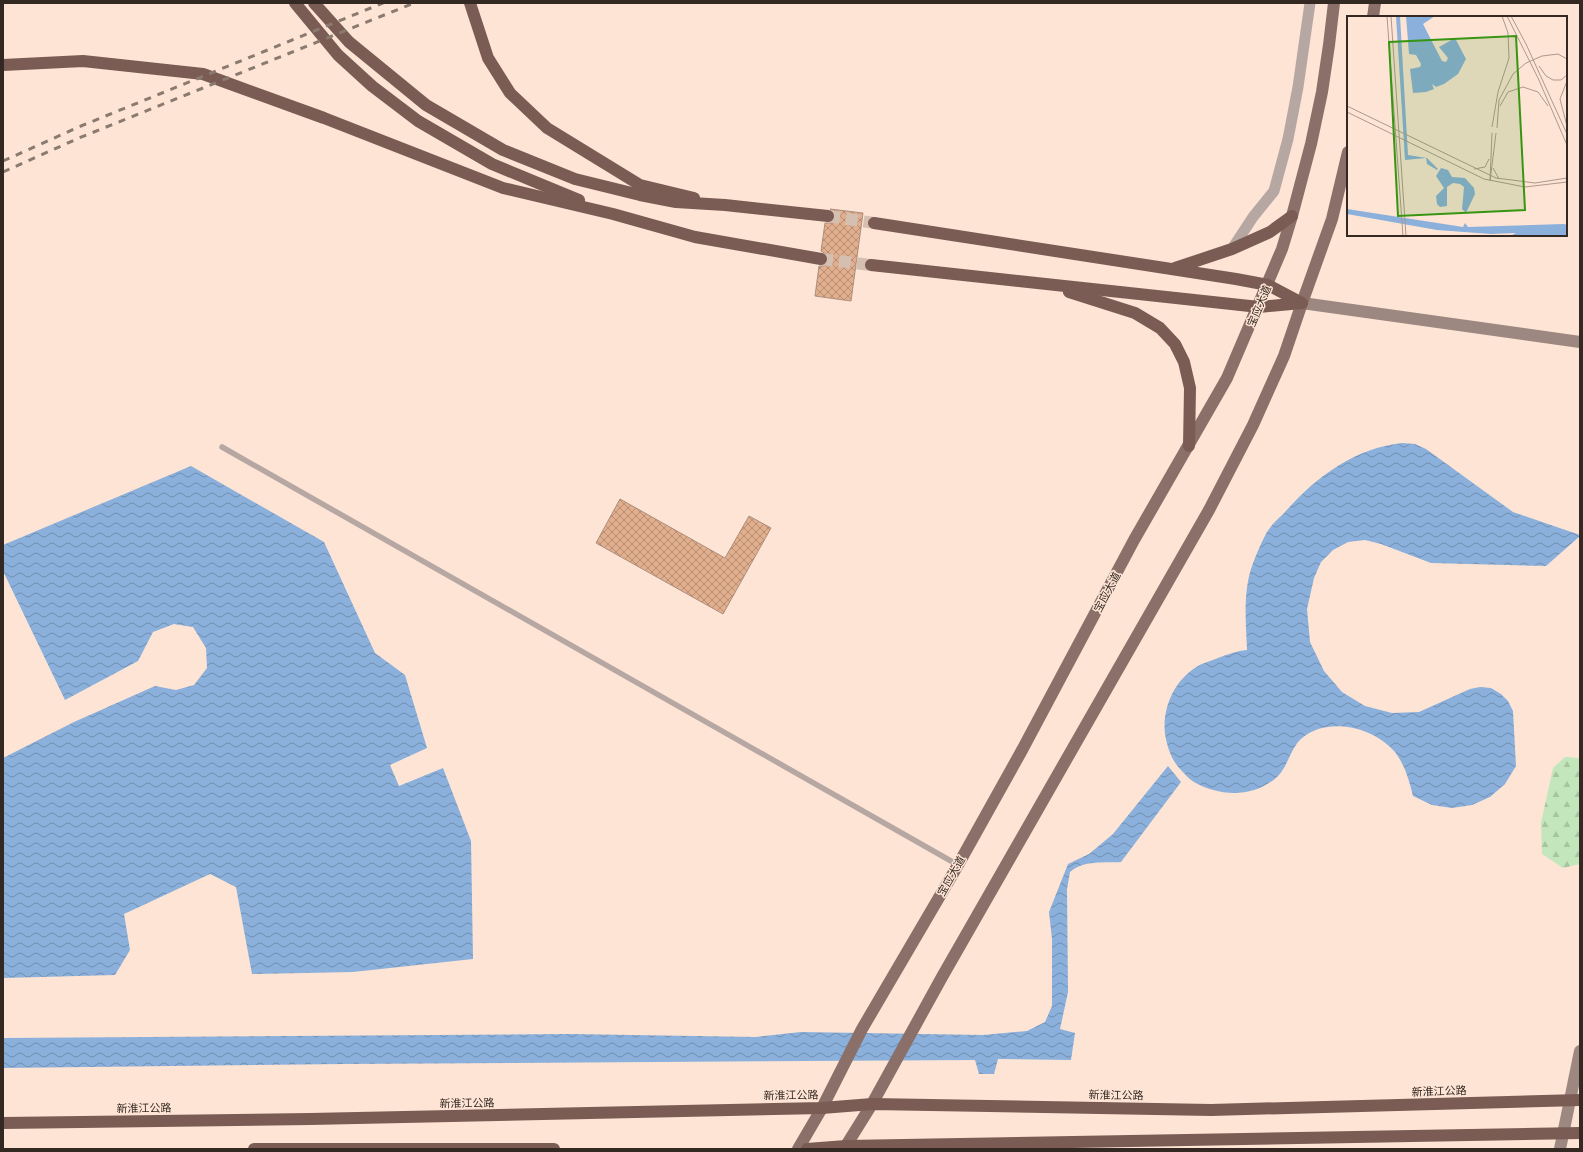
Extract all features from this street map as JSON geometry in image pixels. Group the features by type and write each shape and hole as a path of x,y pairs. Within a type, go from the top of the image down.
{"highway":[{"path":"295,3 338,54 372,86 418,121 492,164 613,214"},
{"path":"314,3 349,42 426,105 503,150 575,179 640,195 676,202 725,205 828,216"},
{"path":"470,3 488,58 510,93 547,128 640,185 725,205"},
{"path":"3,66 83,61 203,74 324,118 502,188 613,214 694,238 821,259"},
{"path":"1172,269 1232,249 1270,232 1292,216"},
{"path":"874,223 1268,285 1302,303"},
{"path":"871,265 1259,307 1302,303"},
{"path":"1047,284 1135,313 1160,328 1175,344 1184,362 1190,388 1189,446"},
{"name":"新淮江公路","path":"3,1123 310,1119 822,1108 872,1104 1211,1110 1575,1100"},
{"path":"806,1149 1214,1138 1572,1134"},
{"path":"254,1149 554,1149"}],"main road":[{"name":"宝应大道","path":"798,1149 822,1108 862,1030 958,865 1025,745 1134,540 1227,378 1268,285 1282,249 1292,216 1311,144 1322,92 1334,3"},
{"path":"1373,16 1374,3"},
{"path":"845,1148 872,1104 1209,510 1253,425 1284,356 1332,219 1347,156"}],"street":[{"path":"1232,249 1253,217 1274,191 1288,139 1298,87 1310,3"},
{"path":"1302,303 1580,342"},
{"path":"1560,1149 1572,1134 1580,1051"}],"lane":[{"path":"222,447 958,865"}],"green space":[{"path":"1565,757 1580,758 1580,864 1563,868 1542,854 1541,823 1553,768"}],"water":[{"path":"1402,443 1415,444 1426,449 1513,512 1580,536 1546,566 1431,563 1381,544 1365,540 1348,542 1333,550 1321,562 1314,578 1307,609 1310,642 1324,671 1342,692 1365,706 1392,713 1419,712 1470,689 1480,687 1491,688 1501,694 1508,701 1513,711 1516,766 1505,784 1490,797 1472,805 1452,808 1432,805 1413,796 1404,767 1395,752 1386,743 1363,731 1350,727 1337,726 1325,727 1313,731 1302,738 1295,746 1278,776 1259,788 1248,792 1226,792 1204,787 1194,782 1178,766 1169,749 1165,734 1168,703 1172,694 1184,677 1193,670 1202,664 1225,655 1247,650 1246,609 1248,579 1260,545 1267,532 1297,499 1323,476 1338,466 1368,451"},
{"path":"191,466 324,542 375,653 405,675 427,748 390,765 399,786 443,768 471,841 473,959 353,972 252,974 236,887 210,874 124,914 130,950 115,975 3,978 3,758 74,722 155,686 176,690 194,685 207,668 206,648 193,627 174,624 153,632 138,661 65,700 3,571 3,545"},
{"path":"1168,766 1181,782 1121,862 1087,864 1075,868 1070,872 1067,889 1068,992 1060,1029 1075,1033 1071,1060 998,1059 994,1074 979,1074 975,1060 343,1064 3,1068 3,1038 570,1034 756,1037 801,1032 983,1035 1027,1031 1045,1022 1052,1006 1052,939 1049,912 1068,864 1089,854 1113,834"}],"building":[{"path":"830,209 863,213 851,301 815,296 819,266 824,266 828,261 826,254 821,251 825,223 831,223 835,217 835,213"},
{"path":"620,499 725,558 749,516 771,528 723,614 596,543"}],"tunnel":[{"path":"828,216 874,223"},
{"path":"821,259 871,265"}],"railway":[{"path":"3,161 81,126 383,3"},
{"path":"3,172 79,138 414,3"}]}
